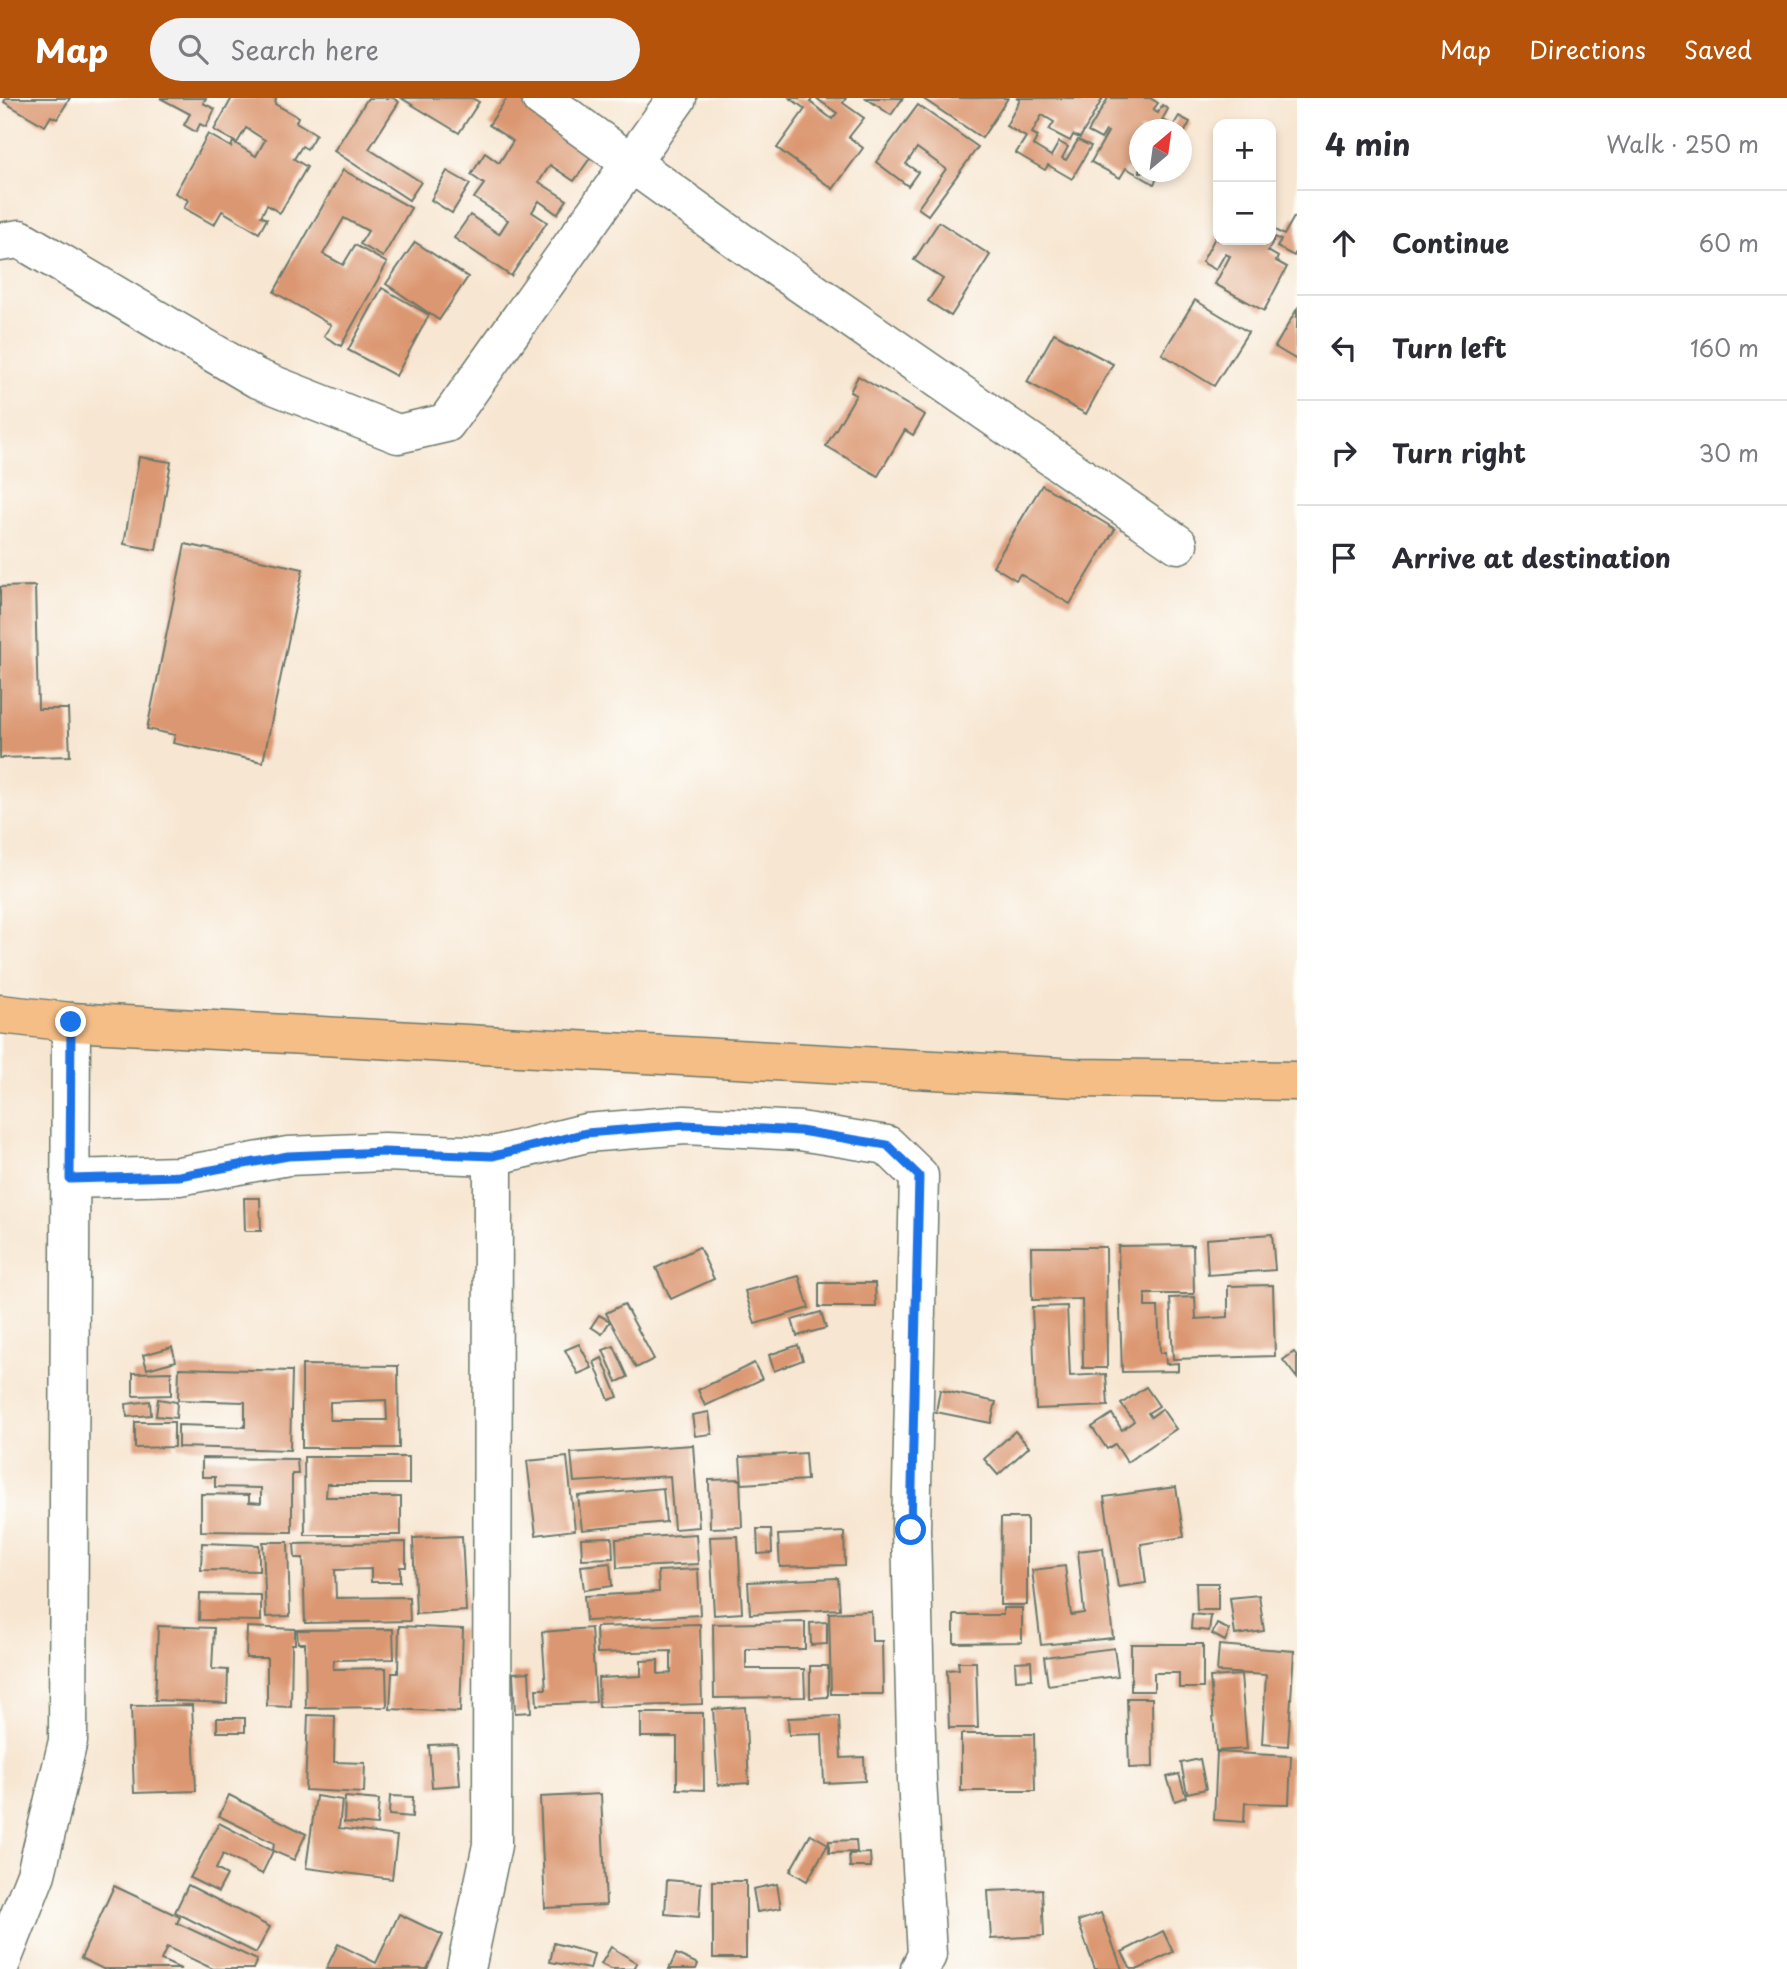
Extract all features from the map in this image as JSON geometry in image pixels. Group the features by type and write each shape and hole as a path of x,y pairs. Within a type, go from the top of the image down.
{"highway":[{"path":"0,1014 71,1022 1079,1078 1297,1081"}],"street":[{"path":"541,98 1178,544"},
{"path":"0,242 20,239 256,378 398,434 446,423 677,98"},
{"path":"0,1965 36,1874 68,1741 71,1022"},
{"path":"70,1179 179,1176 288,1156 384,1152 493,1156 586,1133 685,1125 800,1131 887,1145 919,1176 911,1530 917,1780 927,1955 920,1969"},
{"path":"466,1969 492,1845 493,1156"}],"building":[{"path":"6,98 70,98 57,119 51,116 45,126 4,102"},
{"path":"160,98 206,98 203,103 215,109 206,127 200,124 196,132 184,125 190,114"},
{"path":"232,98 276,98 275,104 298,117 296,122 316,134 307,149 302,146 294,159 307,167 280,213 267,205 261,216 267,219 259,233 222,211 214,225 184,208 188,200 175,193 208,134 231,147 233,142 256,156 265,140 246,128 237,143 214,130"},
{"path":"368,98 393,98 399,102 369,149 421,182 409,200 334,151"},
{"path":"401,98 472,98 479,102 459,133"},
{"path":"507,98 521,98 597,148 574,181 550,165 539,182 567,200 557,214 539,201 532,212 547,222 511,276 454,238 470,215 499,234 508,220 474,198 484,184 471,175 485,153 499,163 513,141 489,125"},
{"path":"790,98 813,98 810,102 832,119 837,113 816,98 846,98 843,103 864,118 849,137 863,148 833,189 777,148 805,109"},
{"path":"866,98 903,98 891,115"},
{"path":"922,98 1008,98 982,138"},
{"path":"1016,98 1103,98 1080,138 1073,135 1070,141 1049,130 1054,122 1042,115 1032,133 1038,136 1033,145 1051,156 1059,142 1068,147 1062,158 1066,160 1078,140 1091,146 1072,179 1048,165 1045,170 1016,153 1026,137 1006,126 1020,100"},
{"path":"1108,98 1150,98 1158,103 1153,110 1158,113 1162,105 1168,109 1163,119 1129,119 1129,170 1126,168 1120,178 1091,162 1108,132 1106,131 1101,139 1088,132"},
{"path":"918,105 978,147 928,215 918,208 946,169 917,148 906,164 918,172 908,186 876,162"},
{"path":"343,170 411,208 383,257 360,244 368,231 344,218 323,254 343,265 355,245 387,263 341,346 324,336 331,325 274,292"},
{"path":"447,171 470,184 452,213 431,200"},
{"path":"1294,217 1297,218 1297,250 1294,256 1277,247 1281,240 1276,238 1276,231 1284,235"},
{"path":"939,222 990,255 951,316 928,301 943,279 914,260"},
{"path":"1213,241 1213,245 1271,245 1268,251 1278,257 1276,261 1287,267 1264,311 1215,284 1230,256 1225,254 1216,270 1202,262"},
{"path":"415,242 468,277 439,320 386,284"},
{"path":"382,288 429,315 396,376 348,350"},
{"path":"1195,300 1248,332 1214,386 1162,354"},
{"path":"1297,309 1297,360 1275,347"},
{"path":"1054,333 1113,364 1086,414 1027,382"},
{"path":"858,376 925,415 913,435 905,430 878,476 826,446 856,395 850,392"},
{"path":"139,457 171,462 156,550 124,544"},
{"path":"1042,485 1115,529 1070,604 1020,574 1016,580 993,566"},
{"path":"185,544 303,569 263,762 173,743 175,735 147,729"},
{"path":"35,586 38,709 68,709 70,756 0,758 0,587"},
{"path":"244,1198 260,1198 261,1231 245,1231"},
{"path":"1272,1234 1275,1270 1208,1275 1206,1239"},
{"path":"1193,1245 1194,1294 1145,1294 1145,1307 1158,1307 1160,1353 1165,1352 1166,1364 1178,1363 1178,1371 1122,1372 1118,1246"},
{"path":"699,1247 714,1279 671,1299 656,1268"},
{"path":"1031,1247 1106,1247 1107,1368 1083,1368 1082,1299 1032,1300"},
{"path":"799,1276 809,1308 755,1324 745,1291"},
{"path":"819,1283 875,1283 876,1307 819,1307"},
{"path":"1273,1285 1275,1356 1173,1359 1170,1298 1195,1297 1196,1319 1228,1317 1228,1286"},
{"path":"624,1304 654,1359 636,1368 606,1313"},
{"path":"1067,1306 1070,1376 1106,1374 1108,1406 1036,1409 1032,1307"},
{"path":"821,1312 826,1328 797,1336 792,1320"},
{"path":"599,1315 610,1321 602,1334 591,1327"},
{"path":"579,1344 592,1368 578,1374 565,1350"},
{"path":"798,1345 803,1360 774,1371 769,1355"},
{"path":"614,1346 628,1377 617,1382 603,1350"},
{"path":"172,1347 176,1361 147,1369 143,1355"},
{"path":"1294,1352 1297,1356 1297,1378 1283,1360"},
{"path":"602,1358 618,1397 609,1400 594,1362"},
{"path":"754,1363 762,1379 705,1406 698,1390"},
{"path":"302,1365 398,1366 399,1448 302,1448","holes":["386,1400 387,1420 330,1420 330,1402"]},
{"path":"179,1368 292,1371 290,1450 178,1447 178,1425 245,1427 245,1402 178,1400"},
{"path":"171,1372 171,1395 133,1396 133,1373"},
{"path":"1146,1387 1159,1406 1148,1413 1151,1417 1162,1409 1176,1429 1127,1462 1115,1444 1107,1449 1092,1427 1112,1414 1122,1430 1134,1421 1121,1404"},
{"path":"940,1390 996,1402 991,1423 936,1412"},
{"path":"158,1399 177,1402 176,1418 156,1416"},
{"path":"150,1401 151,1415 127,1417 126,1404"},
{"path":"709,1412 712,1434 695,1436 692,1415"},
{"path":"135,1422 174,1422 174,1447 135,1448"},
{"path":"1015,1431 1029,1447 998,1475 984,1459"},
{"path":"693,1445 699,1527 674,1529 670,1476 574,1482 571,1453"},
{"path":"805,1453 807,1480 742,1484 740,1457"},
{"path":"304,1457 409,1457 409,1484 327,1484 326,1497 401,1497 401,1535 305,1535"},
{"path":"567,1457 575,1530 536,1535 527,1461"},
{"path":"202,1458 297,1459 298,1474 292,1474 292,1532 201,1531 201,1494 249,1495 249,1502 261,1503 261,1488 215,1487 215,1477 202,1477"},
{"path":"740,1479 742,1527 710,1528 709,1480"},
{"path":"1176,1487 1184,1537 1141,1544 1146,1583 1118,1587 1104,1497"},
{"path":"663,1488 666,1522 582,1530 578,1496"},
{"path":"1001,1518 1027,1518 1027,1605 1000,1605"},
{"path":"757,1529 771,1529 772,1553 758,1554"},
{"path":"844,1532 845,1565 780,1567 778,1535"},
{"path":"696,1534 698,1564 617,1568 616,1539"},
{"path":"462,1536 466,1611 416,1614 413,1538"},
{"path":"738,1536 742,1613 714,1615 710,1537"},
{"path":"612,1537 613,1558 582,1559 581,1538"},
{"path":"263,1542 288,1542 290,1616 266,1617"},
{"path":"406,1542 406,1567 400,1567 400,1582 371,1582 371,1569 335,1570 336,1598 409,1597 410,1621 305,1623 303,1558 295,1558 294,1544"},
{"path":"202,1543 259,1545 259,1571 201,1570"},
{"path":"1103,1548 1113,1638 1041,1645 1032,1570 1065,1566 1071,1615 1084,1613 1078,1551"},
{"path":"610,1563 612,1586 584,1590 581,1566"},
{"path":"698,1569 700,1615 586,1621 584,1596 659,1592 658,1571"},
{"path":"838,1578 840,1609 750,1614 748,1582"},
{"path":"1196,1583 1218,1583 1218,1610 1197,1610"},
{"path":"200,1594 261,1595 261,1621 199,1620"},
{"path":"1259,1595 1264,1631 1235,1635 1230,1598"},
{"path":"1003,1608 1022,1608 1022,1642 954,1643 954,1615 1003,1615"},
{"path":"871,1611 872,1641 882,1641 883,1694 831,1694 829,1613"},
{"path":"1192,1614 1211,1616 1209,1631 1191,1629"},
{"path":"805,1622 805,1649 746,1649 746,1669 804,1669 805,1697 714,1698 713,1624"},
{"path":"827,1622 827,1644 811,1645 810,1623"},
{"path":"700,1624 702,1704 599,1707 598,1678 641,1676 641,1661 658,1660 658,1674 671,1673 671,1651 597,1653 596,1627"},
{"path":"1217,1624 1230,1630 1225,1641 1212,1634"},
{"path":"158,1626 214,1628 212,1669 228,1670 227,1703 155,1700"},
{"path":"399,1626 463,1629 460,1712 390,1709 392,1673 398,1673"},
{"path":"247,1627 295,1629 295,1644 292,1644 291,1707 267,1706 267,1658 246,1658"},
{"path":"591,1628 596,1702 537,1705 536,1689 546,1689 542,1632"},
{"path":"393,1629 394,1659 334,1660 333,1669 386,1668 387,1707 306,1708 305,1643 298,1643 297,1630"},
{"path":"1131,1644 1203,1644 1203,1688 1179,1688 1179,1673 1154,1673 1154,1691 1131,1691"},
{"path":"1219,1645 1294,1651 1288,1746 1262,1744 1266,1675 1217,1672"},
{"path":"1114,1648 1118,1676 1048,1685 1044,1657"},
{"path":"1031,1661 1032,1679 1016,1680 1015,1662"},
{"path":"958,1662 976,1662 978,1728 949,1728 947,1670 959,1669"},
{"path":"810,1666 828,1666 828,1697 810,1698"},
{"path":"529,1672 531,1712 515,1713 513,1673"},
{"path":"1241,1675 1247,1749 1216,1751 1210,1677"},
{"path":"1127,1698 1152,1698 1153,1767 1129,1768"},
{"path":"192,1705 196,1791 134,1793 131,1706"},
{"path":"745,1707 749,1783 718,1785 713,1709"},
{"path":"641,1713 703,1713 704,1790 677,1789 677,1737 641,1737"},
{"path":"308,1715 335,1716 334,1762 365,1763 364,1793 305,1790"},
{"path":"839,1716 841,1758 864,1757 865,1781 824,1783 822,1734 789,1735 788,1718"},
{"path":"217,1718 245,1718 245,1732 217,1732"},
{"path":"961,1734 1034,1734 1035,1791 961,1791"},
{"path":"457,1744 460,1785 432,1787 429,1745"},
{"path":"1217,1752 1291,1756 1289,1804 1245,1803 1244,1822 1214,1820"},
{"path":"1200,1759 1206,1789 1187,1793 1181,1763"},
{"path":"1179,1774 1186,1797 1175,1801 1167,1777"},
{"path":"601,1794 606,1905 545,1908 540,1797"},
{"path":"229,1795 306,1834 294,1860 273,1851 274,1843 219,1816"},
{"path":"316,1796 342,1800 339,1828 397,1836 392,1879 306,1868"},
{"path":"390,1796 413,1797 412,1817 389,1815"},
{"path":"345,1797 379,1800 377,1825 344,1822"},
{"path":"219,1823 273,1851 262,1874 223,1854 216,1869 227,1875 218,1892 190,1878"},
{"path":"811,1834 828,1844 807,1881 790,1871"},
{"path":"856,1840 857,1852 829,1853 829,1841"},
{"path":"870,1853 871,1867 850,1867 849,1854"},
{"path":"667,1880 701,1883 699,1917 665,1914"},
{"path":"713,1881 746,1881 746,1958 713,1958"},
{"path":"777,1884 781,1908 757,1912 753,1889"},
{"path":"188,1885 270,1927 256,1953 175,1912"},
{"path":"114,1886 180,1917 177,1923 257,1960 253,1969 213,1969 167,1947 161,1960 181,1969 103,1969 81,1958"},
{"path":"1042,1889 1044,1936 991,1939 988,1891"},
{"path":"1101,1913 1122,1969 1095,1969 1078,1921"},
{"path":"399,1914 443,1935 427,1969 326,1969 338,1944 376,1963"},
{"path":"1163,1931 1173,1952 1139,1969 1131,1969 1122,1952"},
{"path":"554,1943 594,1954 590,1969 550,1962"},
{"path":"611,1947 637,1963 634,1969 611,1969 601,1964"},
{"path":"676,1954 698,1964 696,1969 669,1969"}],"route":[{"path":"71,1022 70,1179 179,1176 288,1156 384,1152 493,1156 586,1133 685,1125 800,1131 887,1145 919,1176 911,1530"}]}
